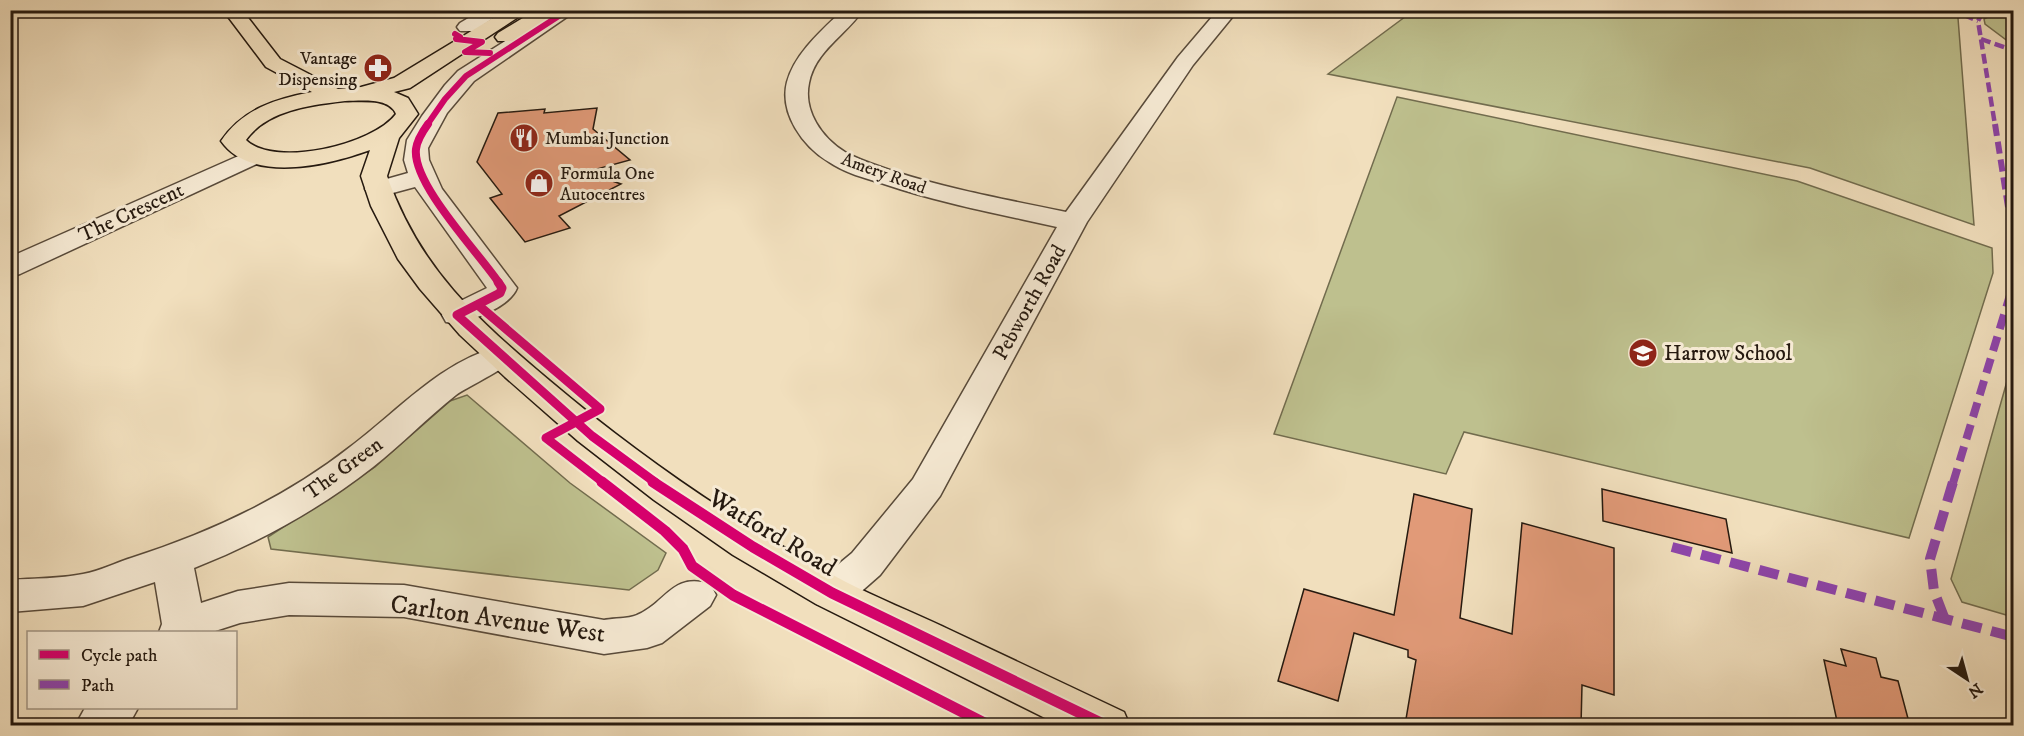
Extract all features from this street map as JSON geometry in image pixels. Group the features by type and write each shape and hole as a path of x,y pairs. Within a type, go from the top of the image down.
{"main road":[{"path":"232,10 267,79 252,120"},
{"path":"361,94 402,83 520,10"},
{"path":"405,106 430,85 474,65 550,10"},
{"path":"267,79 333,95"},
{"path":"333,95 386,96 405,106 407,114 401,124 388,134 361,146 319,157 280,160 252,157 238,151 233,141 238,131 252,120 298,102 333,95"},
{"path":"319,157 350,163 376,182 388,134"},
{"name":"Watford Road","path":"376,182 400,242 425,279 457,315 575,422 631,467 753,547 832,593 1107,726"}],"street":[{"path":"467,27 496,10"},
{"path":"457,315 500,293 502,288 482,258 449,219 417,164 416,147 453,87 474,65 568,10"},
{"name":"Amery Road","path":"854,10 815,49 798,82 798,112 817,141 832,154 852,165 906,184 1073,222"},
{"name":"Pebworth Road","path":"832,593 866,564 927,487 1073,222 1185,61 1230,10"},
{"name":"The Crescent","path":"10,268 252,157"},
{"path":"376,182 424,177"},
{"name":"The Green","path":"172,561 255,524 316,491 363,457 441,389 477,366 501,356"},
{"path":"10,596 83,590 172,561 182,628"},
{"name":"Carlton Avenue West","path":"182,628 238,607 289,599 404,601 604,637 646,632 695,595"},
{"path":"98,726 114,709"}],"green space":[{"path":"2001,10 2013,11 2013,45 1985,24 1984,19"},
{"path":"1413,11 1968,11 1969,13 1958,18 1974,225 1810,168 1328,74"},
{"path":"1397,97 1797,181 1992,248 1993,273 1909,538 1464,432 1446,474 1274,434"},
{"path":"2013,360 2014,617 1962,602 1951,579"},
{"path":"467,395 570,483 666,553 658,570 629,590 271,549 268,537 375,467 450,401"}],"building":[{"path":"597,108 593,129 630,160 586,172 621,184 559,216 570,228 525,242 490,198 502,194 477,162 498,113 545,109 544,113"},
{"path":"1602,489 1726,519 1732,553 1603,521"},
{"path":"1414,494 1472,509 1460,618 1512,634 1522,523 1614,548 1614,695 1582,685 1581,726 1427,726 1406,719 1416,660 1408,657 1408,650 1354,633 1338,701 1278,681 1304,589 1394,615"},
{"path":"1841,649 1876,658 1881,677 1898,681 1910,726 1838,726 1824,660 1846,666"}],"marked path":[{"path":"1983,12 1978,21 2014,245"},
{"path":"1964,15 1978,21"},
{"path":"1981,39 2012,50"},
{"path":"1944,617 1934,591 1930,559 2014,282"},
{"path":"1672,547 2014,637"}],"cycle path":[{"path":"568,10 466,76 437,110 416,148 416,160 429,189 502,288 500,293 457,315 592,436 631,467 753,547 832,593 1107,726"},
{"path":"455,34 460,37 456,39 482,42 465,52 490,53"},
{"path":"478,305 600,409 546,438 665,531 683,549 692,566 733,595 762,611 990,726"}],"place":[{"name":"Vantage Dispensing","path":"378,68"},
{"name":"Mumbai Junction","path":"524,138"},
{"name":"Formula One Autocentres","path":"539,183"},
{"name":"Harrow School","path":"1643,353"}]}
